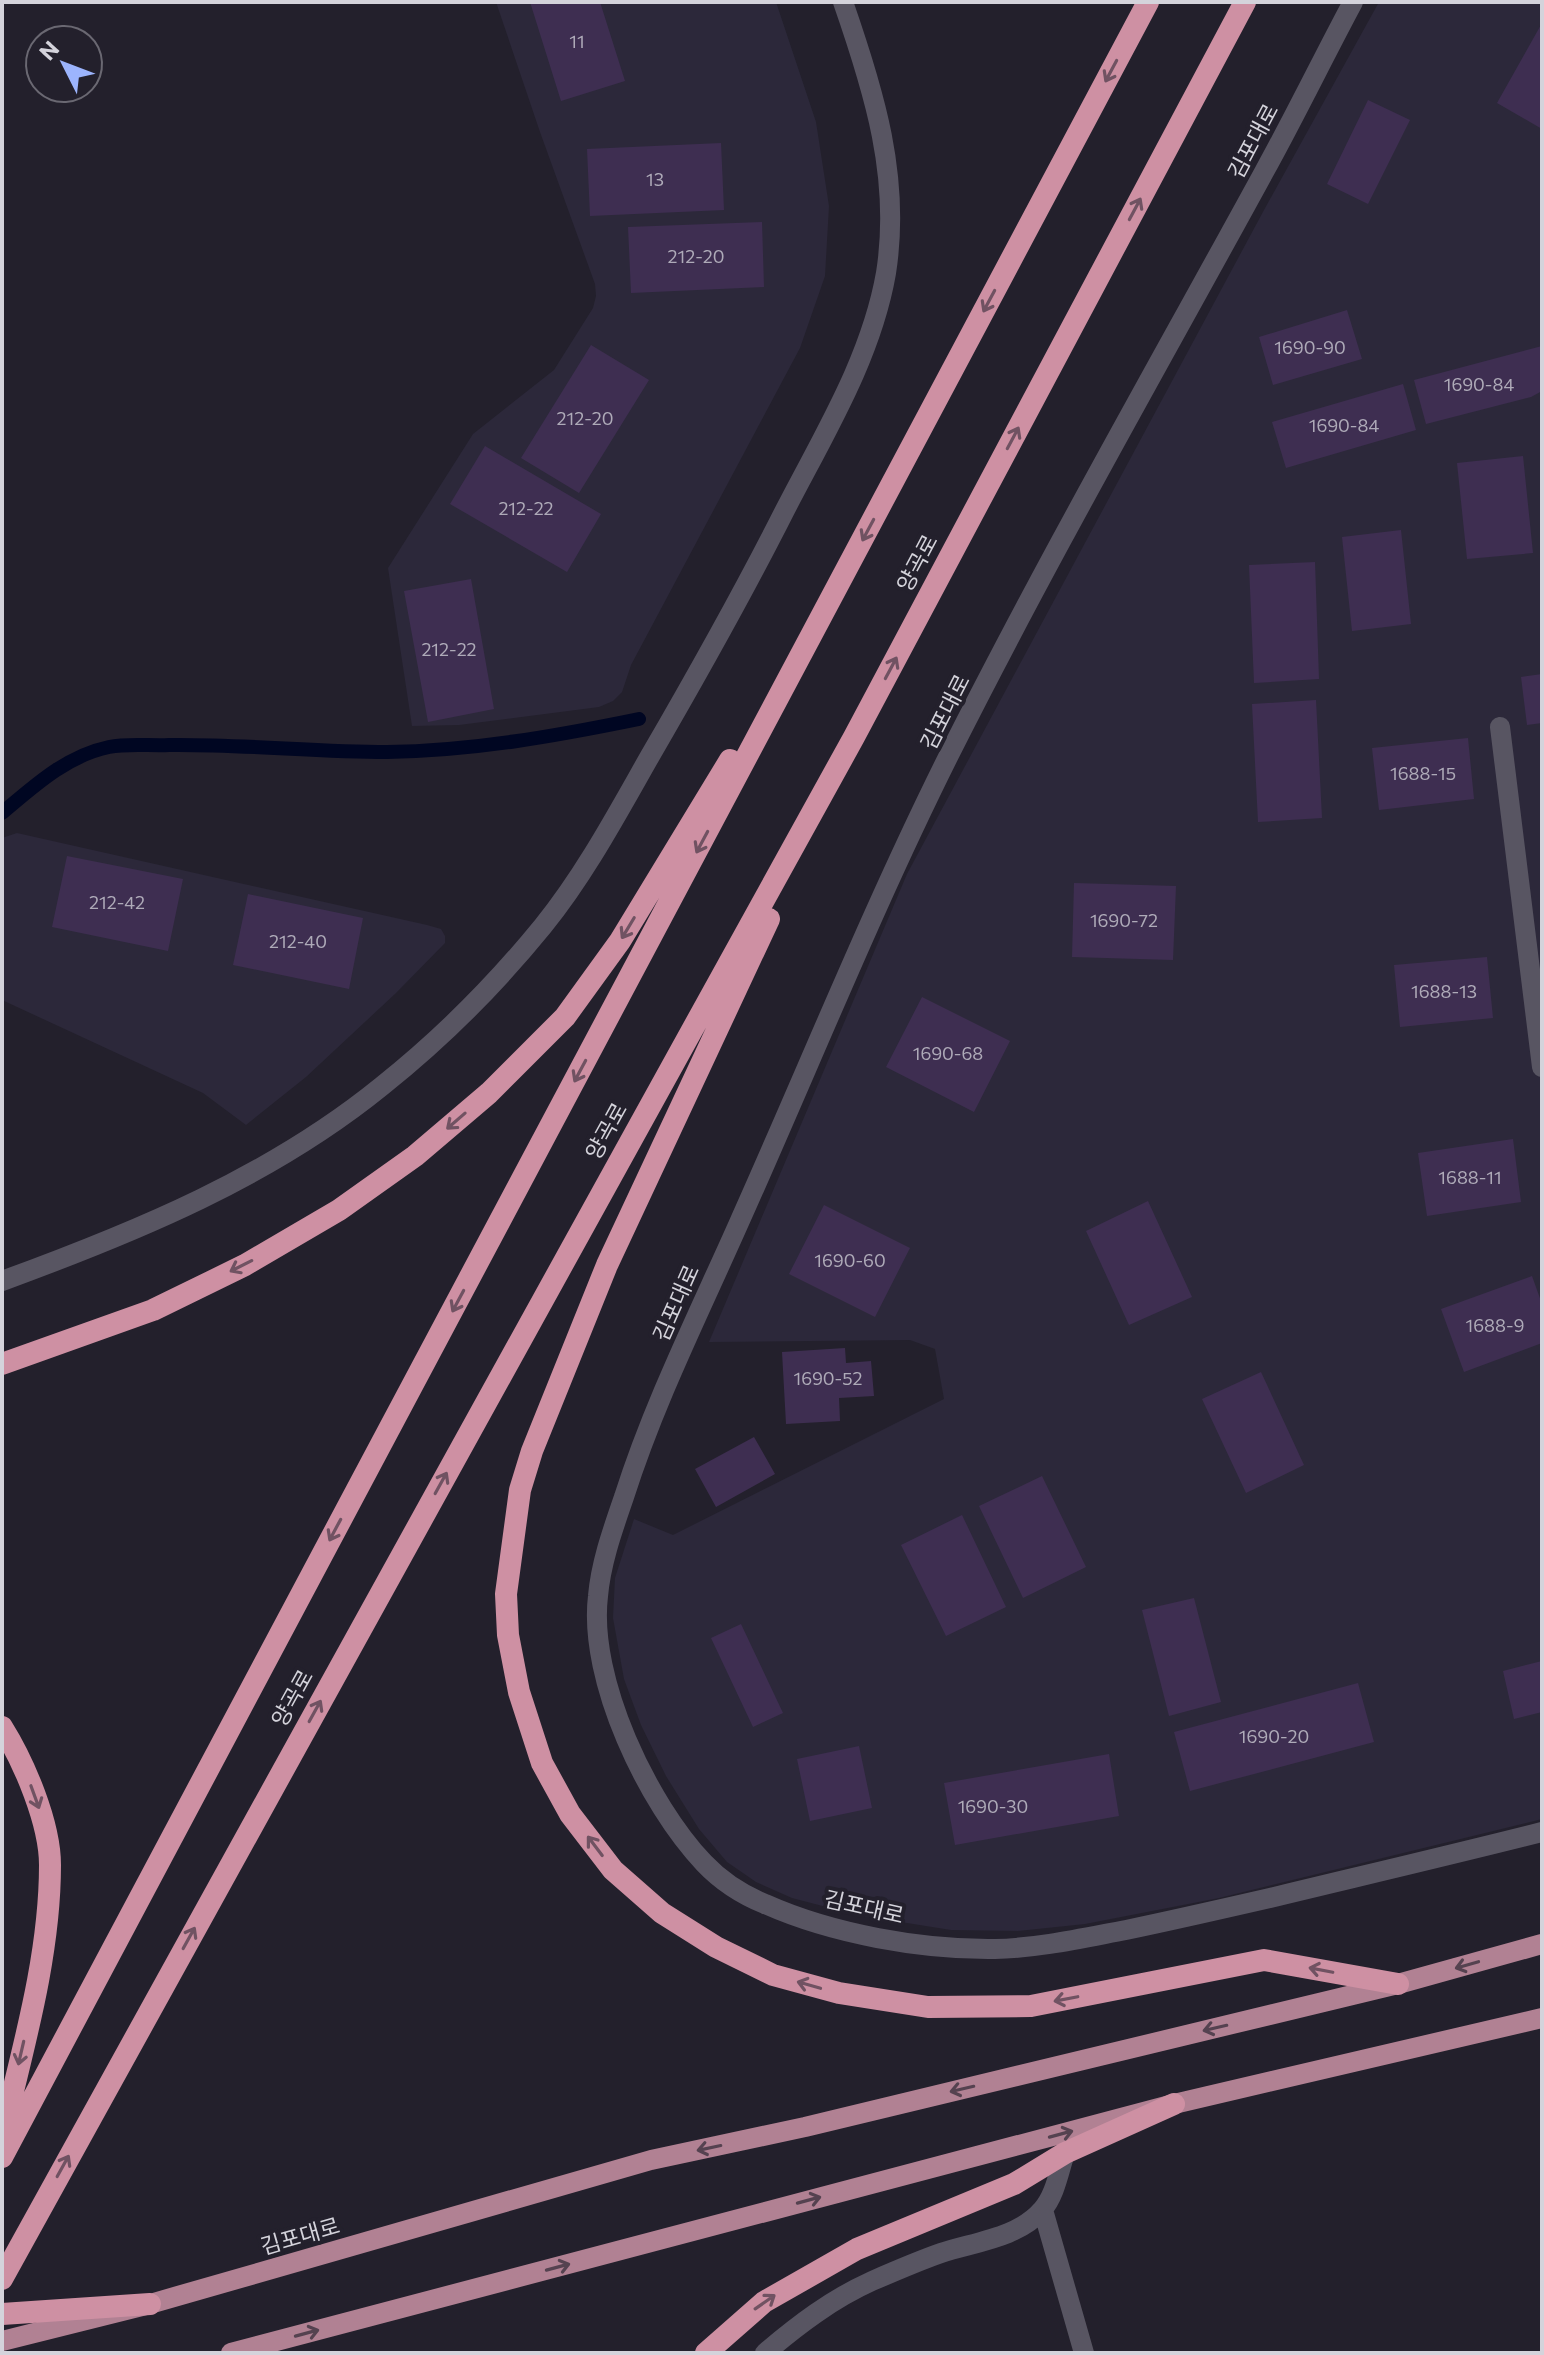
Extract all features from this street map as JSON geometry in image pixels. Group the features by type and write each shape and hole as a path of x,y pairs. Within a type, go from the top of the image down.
{"highway":[{"name":"양곡로","path":"2,2157 1148,2"},
{"name":"양곡로","path":"2,2279 854,737 1245,2"},
{"path":"2,1364 153,1310 245,1265 365,1192 415,1156 489,1093 565,1017 620,941 844,575"},
{"path":"854,737 607,1265 532,1451 518,1504 506,1594 508,1635 519,1692 542,1763 570,1814 613,1870 662,1913 716,1947 773,1975 839,1993 928,2007 1031,2006 1264,1960 1398,1984"},
{"path":"2,1727 16,1750 39,1807 51,1862 45,1935 35,1994 2,2136"},
{"path":"706,2353 764,2302 857,2249 1014,2184 1065,2153 1174,2104"},
{"path":"2,2314 150,2304"}],"main road":[{"name":"김포대로","path":"2,2341 150,2304 651,2160 805,2127 1398,1984 1542,1944"},
{"path":"231,2353 1174,2104 1542,2018"}],"lane":[{"path":"2,1281 168,1216 245,1177 315,1135 380,1088 443,1034 492,986 545,924 582,873 735,608 855,373 874,322 886,273 890,178 884,134 843,2"},
{"name":"김포대로","path":"1353,2 1029,602 949,756 883,894 639,1448 602,1571 596,1604 599,1642 611,1699 627,1742 681,1836 709,1869 732,1887 766,1905 828,1926 881,1937 940,1947 1002,1949 1076,1940 1198,1915 1542,1832"},
{"path":"1500,727 1542,1067"},
{"path":"765,2353 805,2318 869,2283 940,2253 1006,2234 1043,2210 1065,2153"},
{"path":"1043,2210 1084,2353"}],"shaded area":[{"path":"496,2 776,2 816,122 829,206 825,276 800,348 631,665 622,692 613,701 599,707 459,725 412,726 388,568 473,434 554,370 593,308 596,296 595,284"},
{"path":"1379,2 1542,2 1542,1819 1219,1898 1085,1924 1018,1931 951,1930 857,1915 792,1898 756,1882 727,1862 699,1829 666,1776 641,1725 624,1679 613,1618 615,1578 634,1519 673,1535 944,1399 935,1349 910,1340 709,1342 907,874"},
{"path":"17,833 427,925 441,929 445,943 306,1077 246,1125 203,1093 2,1000 2,838"}],"building":[{"path":"530,2 600,2 625,81 561,101"},
{"path":"1542,23 1542,129 1497,103"},
{"path":"1368,100 1410,120 1368,204 1327,184"},
{"path":"721,143 724,210 590,216 587,149"},
{"path":"762,222 764,287 631,293 628,227"},
{"path":"1347,310 1362,359 1273,385 1259,337"},
{"path":"591,345 649,380 579,493 521,458"},
{"path":"1542,346 1542,391 1531,397 1426,424 1414,380"},
{"path":"1403,384 1416,430 1286,468 1272,422"},
{"path":"485,446 601,514 567,572 450,504"},
{"path":"1523,456 1533,553 1467,559 1457,463"},
{"path":"1401,530 1411,624 1352,631 1342,537"},
{"path":"1315,562 1319,679 1254,683 1249,565"},
{"path":"471,579 494,709 428,722 404,591"},
{"path":"1542,674 1542,723 1527,725 1521,677"},
{"path":"1316,700 1322,818 1258,822 1252,704"},
{"path":"1468,738 1474,799 1379,810 1372,748"},
{"path":"67,856 183,879 168,951 52,927"},
{"path":"1074,883 1176,886 1173,960 1072,957"},
{"path":"248,894 363,918 349,989 233,965"},
{"path":"1487,957 1493,1018 1400,1027 1394,965"},
{"path":"922,997 1010,1041 974,1112 886,1067"},
{"path":"1513,1139 1521,1202 1427,1216 1418,1153"},
{"path":"1148,1201 1192,1297 1129,1325 1086,1231"},
{"path":"824,1205 910,1248 875,1317 789,1274"},
{"path":"1532,1276 1542,1304 1542,1343 1464,1372 1441,1309"},
{"path":"845,1348 846,1363 871,1361 874,1396 839,1398 840,1421 786,1424 782,1352"},
{"path":"1261,1372 1304,1465 1246,1493 1202,1399"},
{"path":"754,1437 775,1474 716,1507 695,1469"},
{"path":"1042,1476 1086,1567 1023,1598 979,1506"},
{"path":"962,1515 1006,1607 946,1636 901,1545"},
{"path":"1194,1598 1221,1702 1169,1716 1142,1610"},
{"path":"741,1624 783,1713 753,1727 711,1638"},
{"path":"1542,1661 1542,1712 1514,1719 1503,1671"},
{"path":"1358,1683 1374,1742 1190,1791 1174,1732"},
{"path":"859,1746 872,1808 810,1821 797,1759"},
{"path":"1109,1754 1119,1816 955,1845 944,1783"}],"waterway":[{"path":"2,813 65,765 93,751 116,746 419,751 514,742 639,719"}]}
